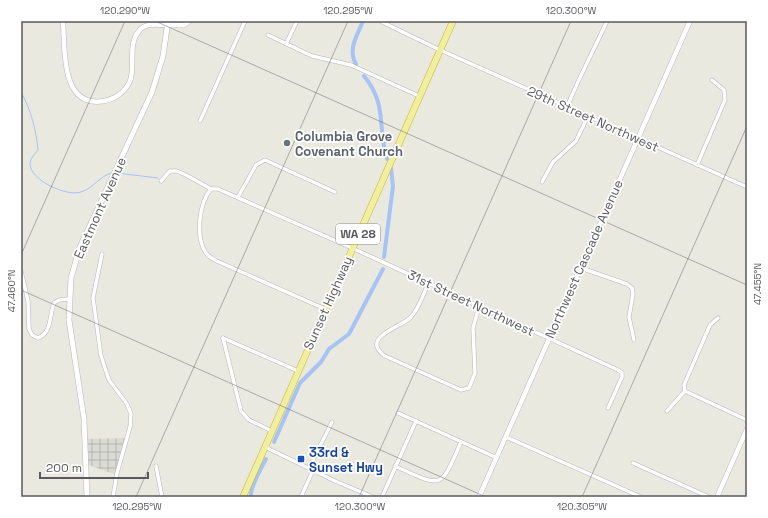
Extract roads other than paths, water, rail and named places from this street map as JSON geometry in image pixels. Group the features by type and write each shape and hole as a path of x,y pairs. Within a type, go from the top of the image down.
{"highway":[{"name":"Sunset Highway","path":"243,497 324,309 453,21"}],"main road":[{"path":"168,23 184,25 189,21"},
{"name":"Eastmont Avenue","path":"87,497 84,424 70,327 69,299 71,278 78,255 93,220 152,92 161,64 168,23"}],"street":[{"path":"63,21 69,82 72,88 80,95 90,101 97,102 116,97 127,86 131,76 134,39 140,29 147,25 168,23"},
{"path":"200,121 245,21"},
{"path":"286,44 297,21"},
{"name":"29th Street Northwest","path":"380,21 440,50 747,187"},
{"path":"567,107 581,73 588,63 607,21"},
{"name":"Northwest Cascade Avenue","path":"479,497 690,21"},
{"path":"268,35 312,56 347,64 419,96"},
{"path":"697,165 725,100 724,90 712,80"},
{"path":"542,182 553,162 576,141 588,116"},
{"path":"238,197 256,165 261,160 265,160 335,192"},
{"name":"31st Street Northwest","path":"161,180 170,171 177,171 211,189 218,189 238,197 352,248 622,373 622,377 608,408"},
{"path":"211,189 208,192 199,217 203,247 207,254 219,262 324,309"},
{"path":"102,254 93,298 102,356 109,380 127,404 131,414 130,427 117,473 113,497"},
{"path":"581,268 626,284 632,288 633,294 629,317 634,340"},
{"path":"21,271 28,301 29,329 32,335 38,338 44,336 48,331 54,303 59,300 69,299"},
{"path":"428,284 414,313 406,322 383,333 379,338 378,348 385,356 461,390 469,388 475,373 473,328 480,307"},
{"path":"685,391 684,385 710,325 718,318"},
{"path":"272,431 249,420 241,411 223,338 298,371"},
{"path":"667,411 685,391"},
{"path":"685,391 747,420"},
{"path":"398,413 497,458"},
{"path":"382,497 416,421"},
{"path":"309,468 332,422"},
{"path":"716,497 747,429"},
{"path":"506,437 641,497"},
{"path":"395,466 430,481 442,479 447,472 461,442"},
{"path":"265,447 373,497"},
{"path":"633,463 709,497"},
{"path":"156,466 162,497"},
{"path":"301,497 313,470"},
{"path":"359,497 362,492"}],"waterway":[{"path":"356,64 353,48 363,21"},
{"path":"364,76 376,97 379,107 384,148 387,159"},
{"path":"21,92 30,113 36,135 38,150 32,157 30,163 31,169 42,181 58,190 75,193 90,188 104,177 112,173"},
{"path":"384,257 393,186 391,168"},
{"path":"117,173 158,178"},
{"path":"274,442 300,383 321,362 329,349 349,334 383,269"},
{"path":"251,497 252,489 266,459"}],"place":[{"name":"Columbia Grove Covenant Church","path":"287,143"},
{"name":"33rd & Sunset Hwy","path":"301,459"}]}
